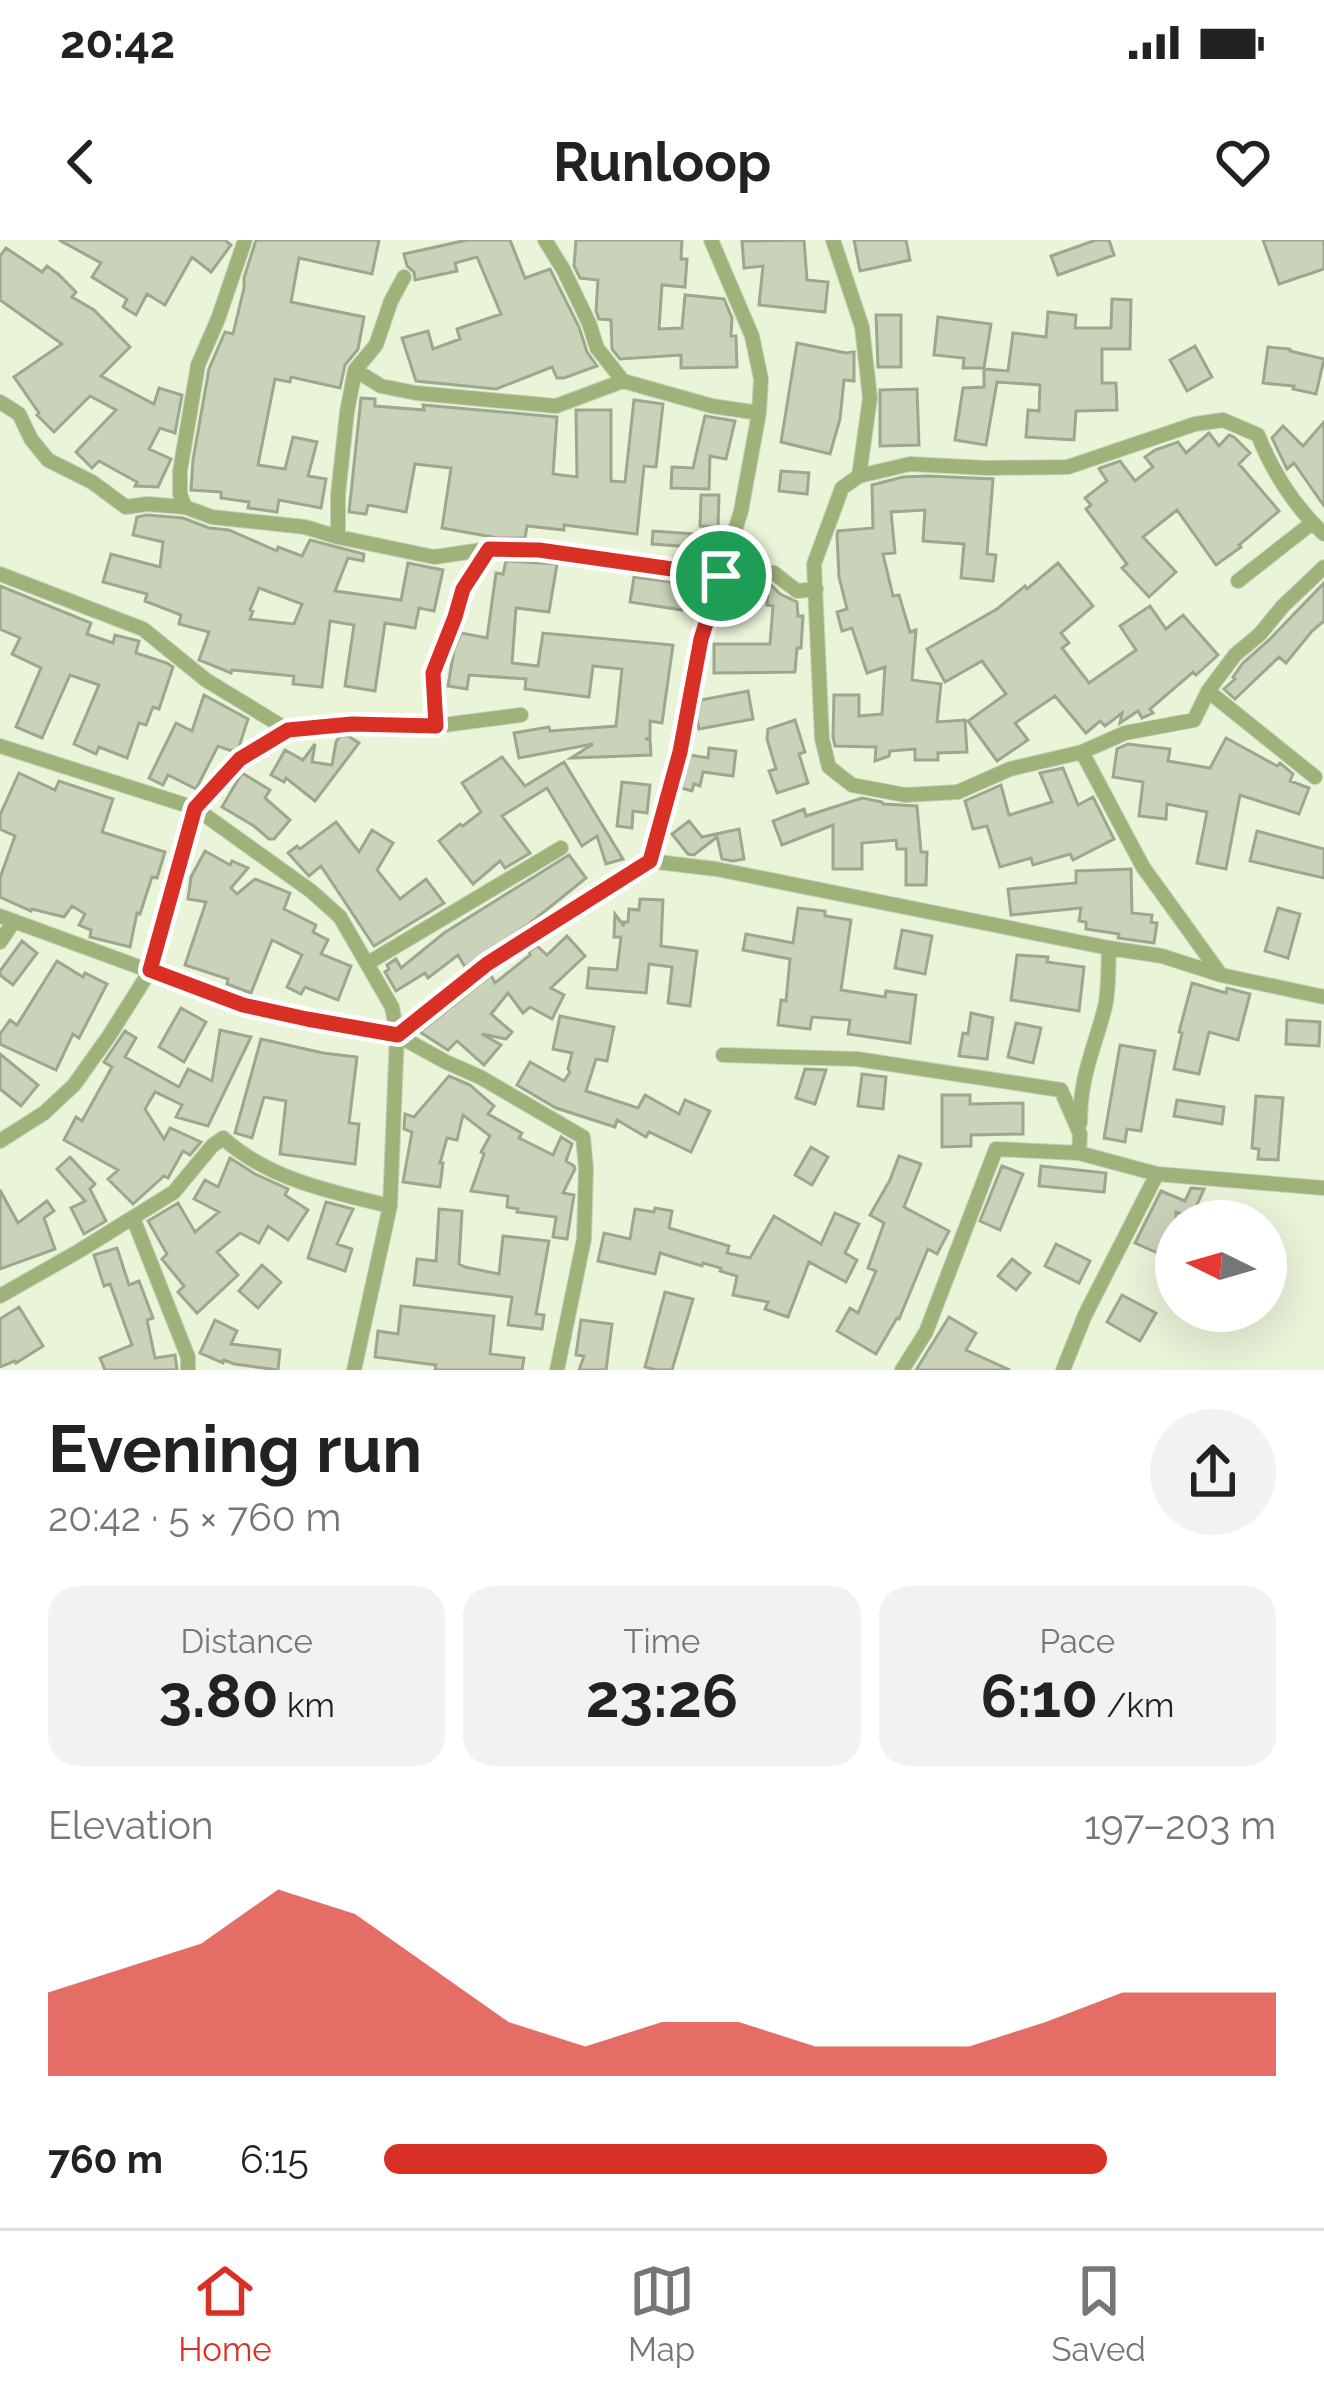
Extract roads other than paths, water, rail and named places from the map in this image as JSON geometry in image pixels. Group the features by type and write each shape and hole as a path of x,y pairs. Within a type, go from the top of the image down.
{"street":[{"path":"185,506 180,471 198,365 245,240"},
{"path":"544,240 563,269 597,348 623,381 712,406 759,413"},
{"path":"650,861 680,752 701,639 740,511 759,413 761,379 752,336 711,240"},
{"path":"836,240 862,327 870,398 859,476"},
{"path":"338,537 338,495 355,370 376,345 404,277"},
{"path":"355,370 381,386 416,393 556,406 623,381"},
{"path":"0,402 19,413 48,460 92,482 126,507 185,506 212,517 305,527 434,557 489,549 539,550 721,576 774,573 797,591 816,589"},
{"path":"1238,581 1318,529 1269,464 1258,435 1223,420 1196,424 1068,467 910,464 859,476 842,488 814,564 822,739 829,767 852,785 905,795 958,792 1010,769 1082,752 1125,733 1194,720 1208,691 1235,656 1324,567"},
{"path":"436,726 433,673 463,589 489,549"},
{"path":"0,574 143,629 206,680 288,730"},
{"path":"1208,691 1315,777"},
{"path":"0,1141 44,1113 74,1084 109,1036 150,970 195,808 240,759 288,730 352,724 436,726 521,715"},
{"path":"0,746 195,808 340,917 368,963 392,1007 398,1035 390,1206 354,1370"},
{"path":"1082,752 1144,867 1221,975"},
{"path":"368,963 561,848"},
{"path":"398,1035 487,964 650,861 716,869 1162,956 1221,975 1324,997"},
{"path":"0,942 7,919 243,1005 398,1035 583,1137 584,1239 557,1370"},
{"path":"1079,1153 1080,1102 1087,1061 1106,1005 1109,948"},
{"path":"723,1055 857,1059 1061,1090 1080,1134"},
{"path":"0,1296 175,1192 223,1138 242,1155 309,1187 390,1206"},
{"path":"902,1370 926,1332 996,1149 1079,1153 1157,1174 1324,1188"},
{"path":"1064,1370 1085,1315 1157,1174"},
{"path":"133,1218 188,1357 188,1370"}]}
